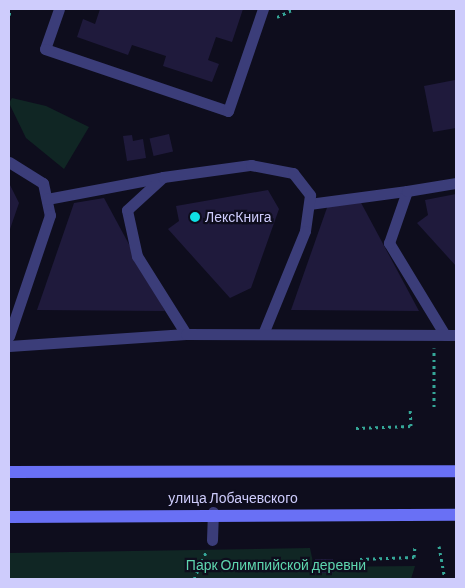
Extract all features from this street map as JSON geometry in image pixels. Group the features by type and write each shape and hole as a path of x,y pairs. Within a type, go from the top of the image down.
{"main road":[{"name":"улица Лобачевского","path":"9,472 456,470"},
{"name":"улица Лобачевского","path":"9,516 213,512 456,514"}],"lane":[{"path":"59,9 45,49 228,111 262,9"},
{"path":"9,162 43,183 50,216 9,336"},
{"path":"47,199 163,177 260,167 293,173 310,195 305,231 262,334"},
{"path":"163,177 127,210 137,256 186,334"},
{"path":"309,204 456,183"},
{"path":"407,191 389,243 445,335"},
{"path":"9,346 186,334 445,335"},
{"path":"212,540 213,512"}],"path":[{"path":"9,15 11,9"},
{"path":"277,16 294,9"},
{"path":"434,407 445,335"},
{"path":"356,428 411,426 410,407"},
{"path":"194,579 212,540"},
{"path":"360,559 414,557 415,546"},
{"path":"439,546 445,579"}],"green space":[{"path":"12,98 46,106 89,127 64,169 26,138 9,103"},
{"name":"Парк Олимпийской деревни","path":"310,548 314,567 415,566 411,579 9,579 9,553"}],"building":[{"path":"100,9 243,9 232,42 216,37 208,60 219,64 212,82 163,66 166,56 132,45 128,55 77,37 83,19 95,24"},
{"path":"455,80 456,128 433,132 424,86"},
{"path":"169,134 173,152 154,156 150,138"},
{"path":"132,135 133,141 143,139 146,158 127,161 123,136"},
{"path":"9,183 19,203 9,232"},
{"path":"268,190 279,209 251,288 230,298 168,229 179,221 176,206"},
{"path":"456,194 456,266 417,223 428,215 425,200"},
{"path":"104,198 165,311 37,310 74,203"},
{"path":"359,199 419,311 291,310 329,202"},
{"path":"315,559 333,559 333,573 315,573"}],"place":[{"name":"ЛексКнига","path":"195,217"}]}
